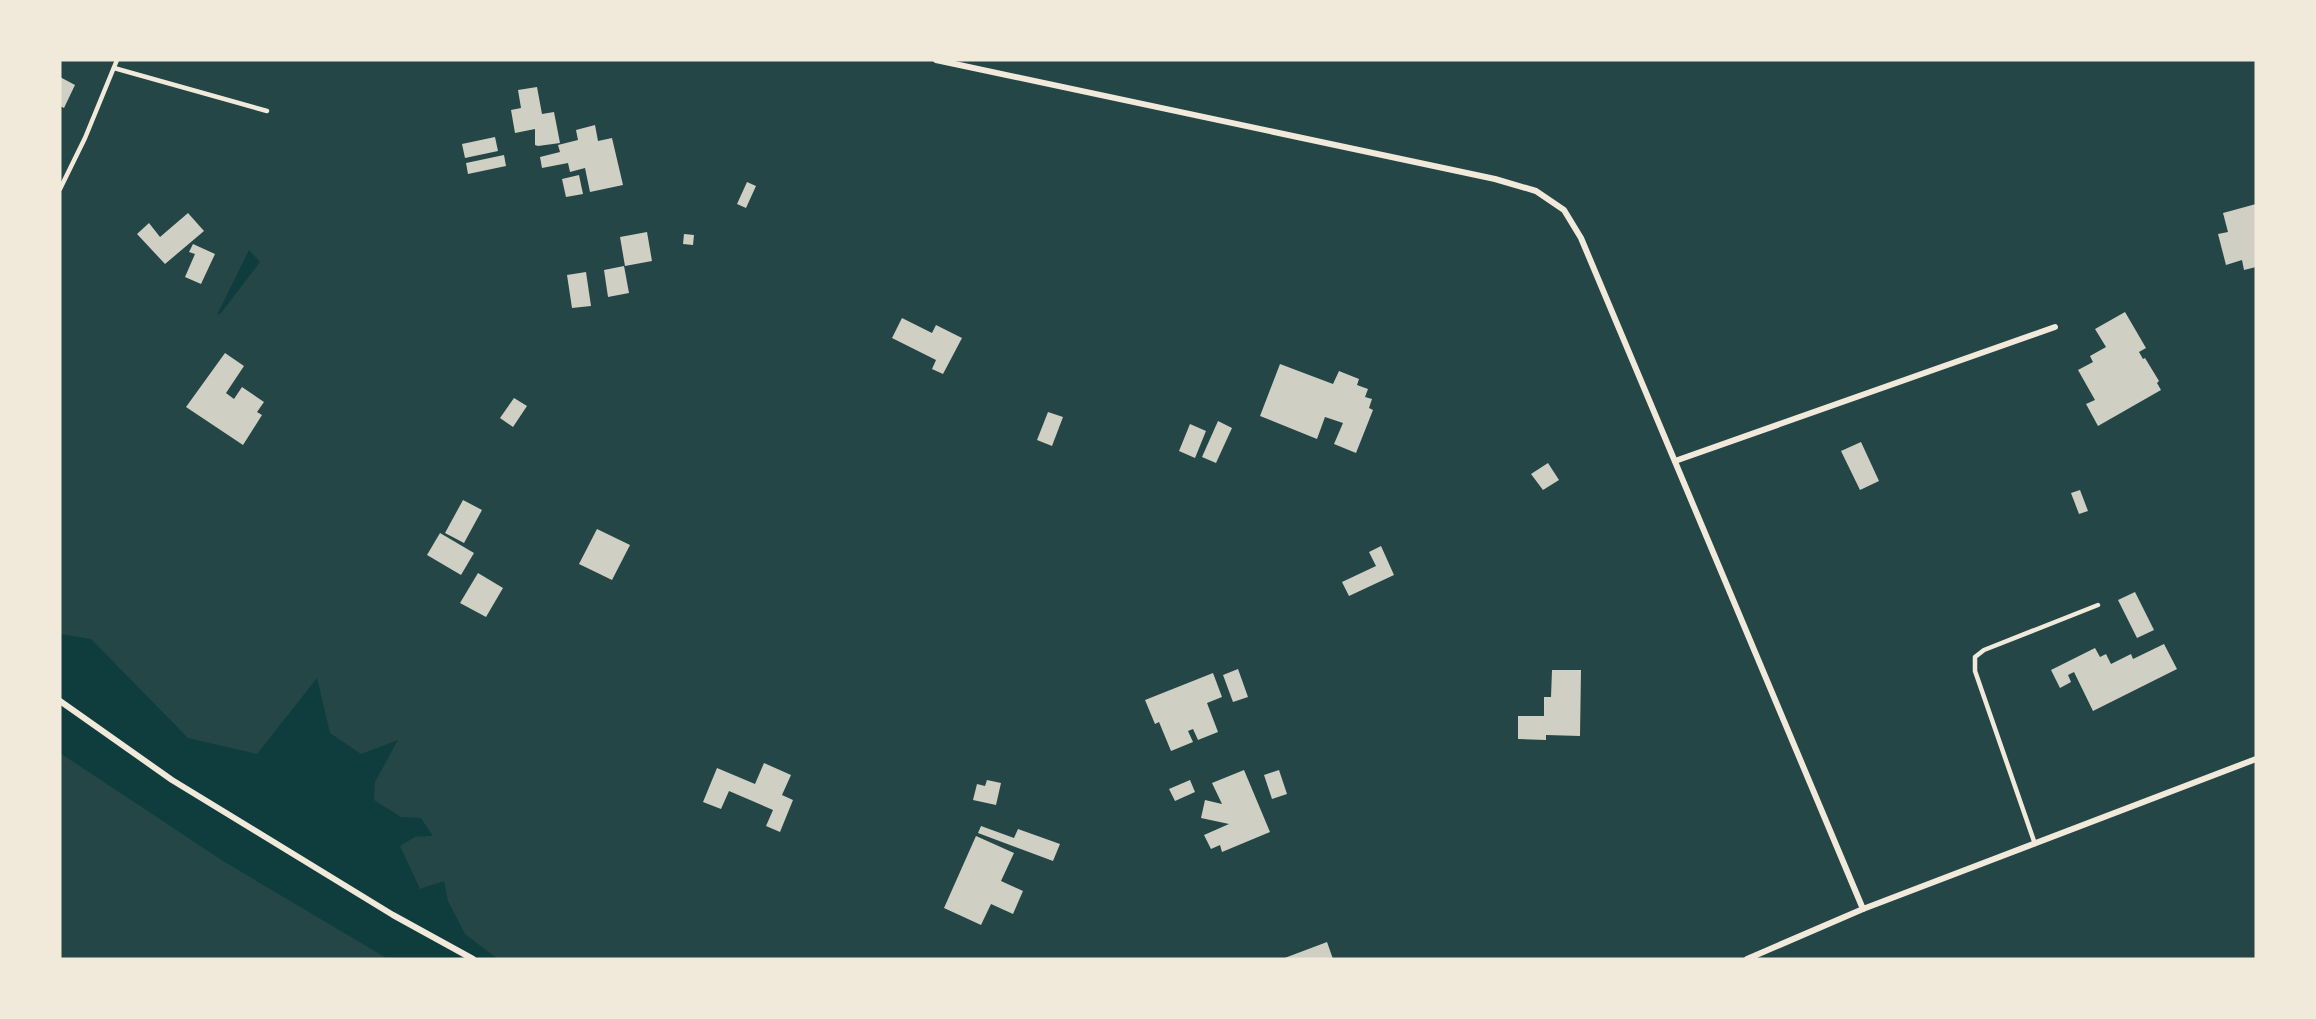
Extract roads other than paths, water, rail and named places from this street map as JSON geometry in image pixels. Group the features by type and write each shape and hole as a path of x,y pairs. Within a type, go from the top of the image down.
{"street":[{"path":"936,60 1495,179 1536,191 1564,210 1581,238 1863,909"},
{"path":"1675,461 2055,327"},
{"path":"60,701 172,780 393,915 472,959"},
{"path":"1747,959 1863,909 2256,759"}],"lane":[{"path":"60,189 85,138 117,60"},
{"path":"114,68 267,111"},
{"path":"2035,844 1975,672 1975,657 1984,650 2098,605"}]}
